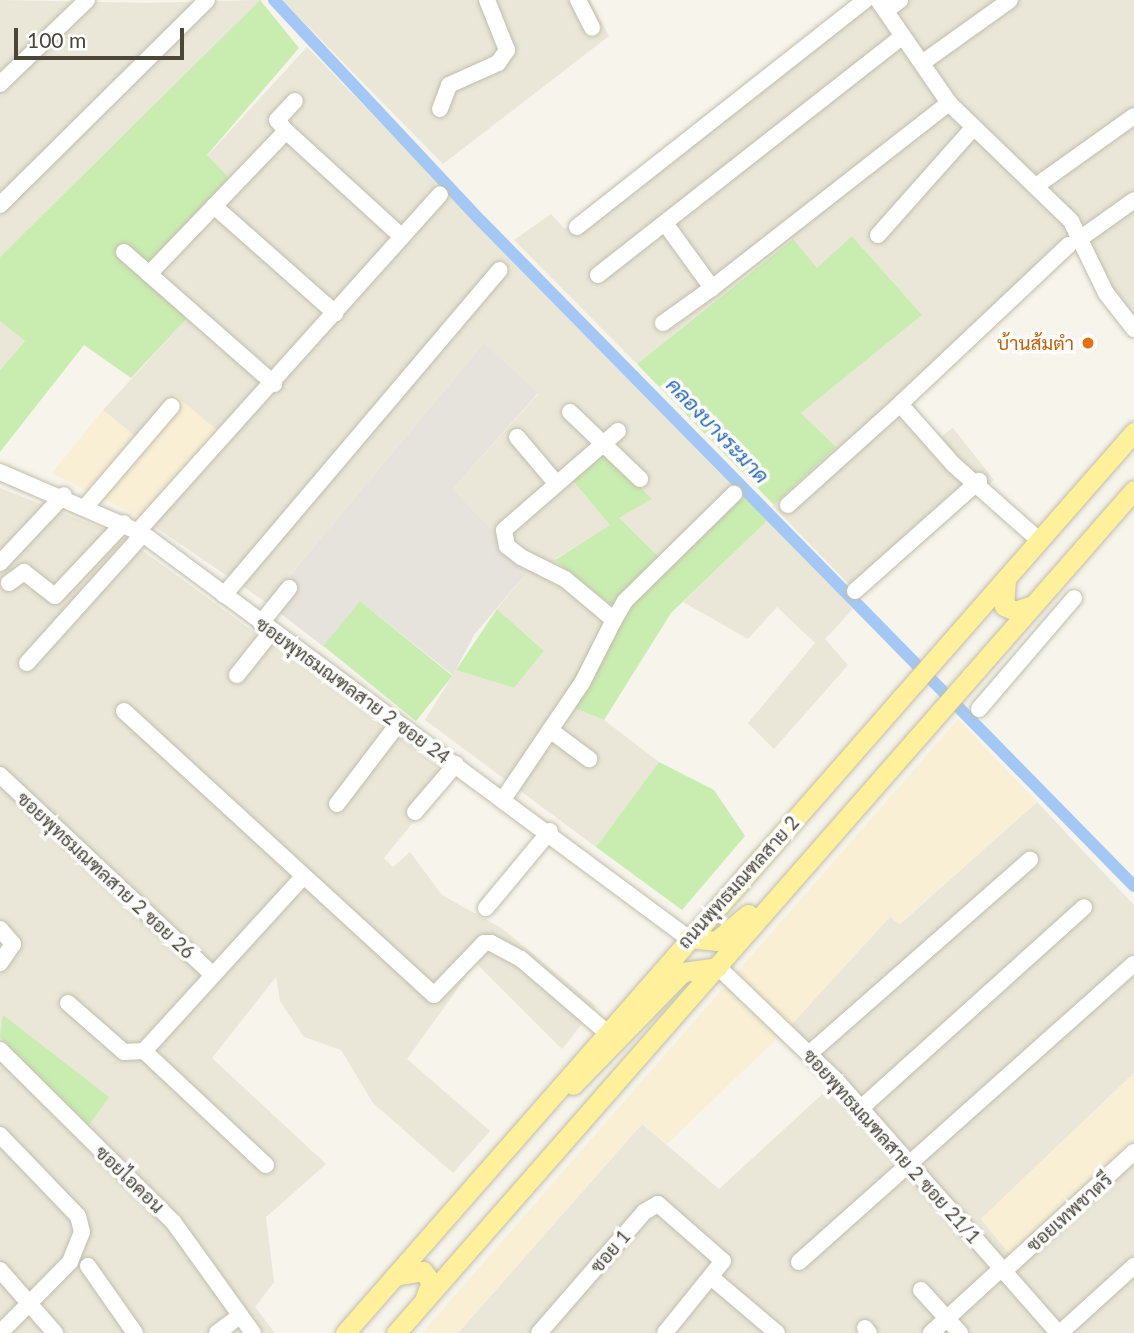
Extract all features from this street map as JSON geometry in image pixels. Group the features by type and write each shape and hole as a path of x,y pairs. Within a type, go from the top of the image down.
{"main road":[{"name":"ถนนพุทธมณฑลสาย 2","path":"345,1333 557,1095 605,1031 1134,432"},
{"name":"ถนนพุทธมณฑลสาย 2","path":"396,1333 1134,490"},
{"path":"1006,579 1004,606 1015,611 1032,605"},
{"path":"688,938 709,942 729,933 818,839 844,821"},
{"path":"557,1095 596,1065 683,972 699,965 718,967"},
{"path":"393,1276 423,1271 431,1282 425,1299"}],"street":[{"path":"0,83 87,0"},
{"path":"0,205 207,0"},
{"path":"440,109 449,85 498,63 507,50 487,0"},
{"path":"578,0 592,28"},
{"path":"577,227 865,0"},
{"path":"900,0 882,6 949,103 1036,186 1106,293 1134,329"},
{"path":"922,64 1010,0"},
{"path":"598,275 667,226 903,36"},
{"path":"295,100 277,120 402,237"},
{"path":"663,323 712,288 949,103"},
{"path":"1036,186 1134,116"},
{"path":"878,235 973,128"},
{"path":"149,274 286,131"},
{"path":"27,663 135,529 274,384 440,195"},
{"path":"788,505 1075,242 1134,200"},
{"path":"214,206 335,313"},
{"path":"667,226 712,288"},
{"path":"124,252 274,384"},
{"path":"224,595 499,270"},
{"path":"900,404 943,454 979,481 1040,541"},
{"path":"87,505 172,406"},
{"path":"570,412 601,446 640,479"},
{"path":"614,620 503,539 504,530 618,431"},
{"path":"517,437 556,483"},
{"name":"ซอยพุทธมณฑลสาย 2 ซอย 24","path":"0,472 64,495 135,529 398,724 550,831 688,938"},
{"path":"855,592 979,481"},
{"path":"504,798 550,730 625,601 734,494"},
{"path":"0,563 64,495"},
{"path":"9,583 24,572 55,596 135,529"},
{"path":"237,675 289,588"},
{"path":"979,709 1074,598"},
{"path":"1011,631 1031,648"},
{"path":"124,711 434,995 491,943 521,959 605,1031"},
{"path":"337,804 398,724"},
{"path":"550,730 589,759"},
{"path":"415,812 456,765"},
{"name":"ซอยพุทธมณฑลสาย 2 ซอย 26","path":"0,775 213,975"},
{"path":"486,908 550,831"},
{"path":"810,1053 1030,860"},
{"path":"68,1003 124,1052 144,1051 303,877"},
{"path":"862,1108 1084,907"},
{"path":"0,929 13,944 0,963"},
{"path":"799,1262 1134,964"},
{"name":"ซอยพุทธมณฑลสาย 2 ซอย 21/1","path":"718,967 810,1053 862,1108 1059,1333"},
{"name":"ซอยไอคอน","path":"0,1050 174,1223 244,1326"},
{"path":"144,1051 266,1165"},
{"path":"0,1135 78,1216 82,1232 70,1262 32,1304 0,1333"},
{"name":"ซอยเทพชาตรี","path":"931,1333 1134,1152"},
{"name":"ซอย 1","path":"539,1333 649,1207 658,1204 722,1258 712,1278"},
{"path":"88,1266 135,1333"},
{"path":"1059,1333 1134,1266"},
{"path":"0,1270 55,1333"},
{"path":"665,1333 712,1278 777,1333"},
{"path":"921,1290 960,1333"},
{"path":"217,1333 244,1326"}],"shaded area":[{"path":"0,0 148,3 260,0 0,257"},
{"path":"282,0 590,0 609,36 443,164"},
{"path":"852,0 1134,0 1134,337 1110,310 1077,249 911,402 939,438 953,428 994,480 861,597 773,506 836,447 801,413 922,315 852,236 817,269 792,239 637,364 514,240 551,214 565,229"},
{"path":"307,47 734,488 661,559 618,518 651,500 603,452 611,525 555,559 614,607 559,702 604,720 659,762 596,847 425,720 456,670 514,688 544,651 497,609 530,569 453,489 538,394 484,343 267,603 142,518 137,438 103,410 189,316 141,272 228,178 207,156"},
{"path":"0,321 25,341 0,370"},
{"path":"484,343 538,393 453,489 530,569 474,635 453,675 360,601 324,647 267,603"},
{"path":"175,395 218,431 142,518 52,473 103,410 137,438"},
{"path":"0,488 124,537 451,776 384,858 393,867 410,852 442,895 503,929 596,1006 562,1049 476,963 407,1059 490,1131 453,1173 373,1103 341,1050 304,1037 280,1001 276,977 212,1058 326,1164 266,1217 274,1282 255,1307 275,1333 0,1333"},
{"path":"768,520 853,609 825,639 848,665 774,749 748,723 815,643 777,607 748,639 683,602"},
{"path":"958,719 1037,802 899,924 890,917 794,1022 667,1144 642,1124 458,1333 422,1333"},
{"path":"1037,802 1134,905 1134,1073 981,1219 1011,1255 1134,1141 1134,1333 458,1333 642,1124 719,1189 830,1087 780,1036 890,916 900,924"},
{"path":"1134,1073 1134,1141 1011,1256 981,1219"}],"green space":[{"path":"260,0 299,48 207,155 229,178 141,271 189,316 131,378 84,345 0,452 0,370 25,341 0,321 0,257"},
{"path":"852,236 922,315 801,413 836,447 774,505 637,364 793,239 817,268"},
{"path":"602,451 652,499 619,518 661,559 734,488 768,520 671,613 604,720 559,702 614,607 555,560 610,525 570,477"},
{"path":"360,601 452,676 416,721 323,646"},
{"path":"497,609 544,651 514,688 456,670"},
{"path":"659,762 714,790 745,836 682,910 596,847"},
{"path":"3,1015 109,1097 89,1125 0,1037"}],"waterway":[{"name":"คลองบางระมาด","path":"274,0 481,221 1134,886"}],"place":[{"name":"บ้านส้มตำ","path":"1088,343"}]}
